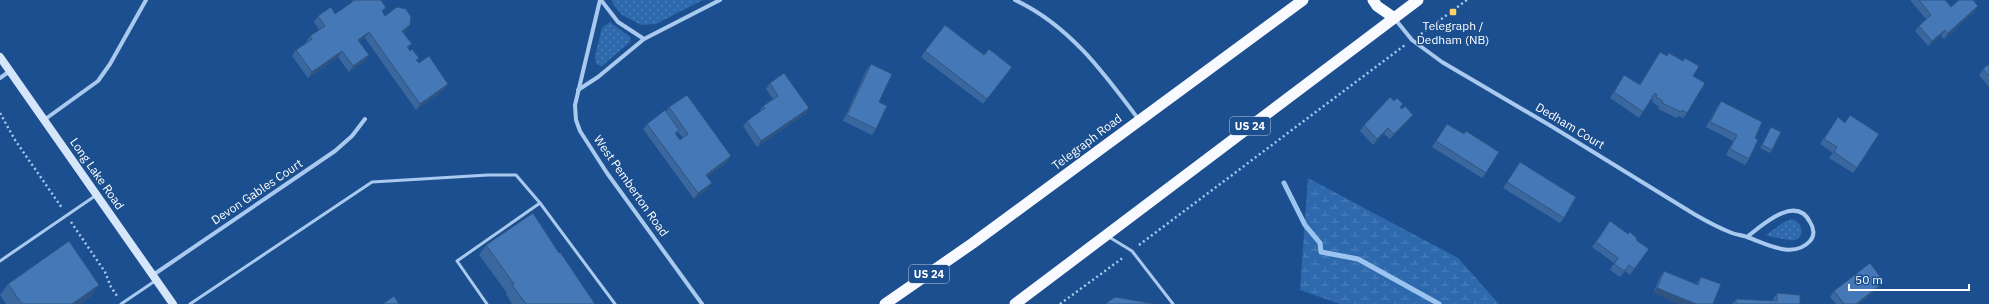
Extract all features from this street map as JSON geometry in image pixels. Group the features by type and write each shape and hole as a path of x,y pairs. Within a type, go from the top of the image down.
{"highway":[{"name":"Telegraph Road","path":"885,304 973,243 1303,0"},
{"path":"1373,0 1377,6 1393,17"},
{"name":"US 24","path":"1015,304 1393,17 1418,0"}],"main road":[{"name":"Long Lake Road","path":"0,57 173,304"}],"street":[{"path":"44,120 98,81 110,64 146,0"},
{"path":"600,0 618,22 644,39"},
{"name":"West Pemberton Road","path":"600,0 578,90 575,112 580,131 607,173 702,304"},
{"path":"578,90 598,78 644,39 720,0"},
{"path":"1015,0 1040,14 1071,38 1100,68 1139,120"},
{"name":"Dedham Court","path":"1393,17 1412,40 1442,62 1552,126 1694,214 1733,234 1747,237 1765,244 1793,250 1807,244 1812,239 1814,231 1808,218 1803,213 1791,210 1778,215 1747,237"},
{"path":"0,78 10,71"},
{"name":"Devon Gables Court","path":"155,278 335,151 352,136 365,119"}],"lane":[{"path":"190,304 372,182 488,175 516,175 540,203 614,304"},
{"path":"0,261 97,194"},
{"path":"487,304 457,261 540,203"},
{"path":"1106,235 1132,251 1173,304"},
{"path":"121,304 155,278"}],"path":[{"path":"1431,26 1467,0"},
{"path":"1060,304 1397,52"}],"green space":[{"path":"612,0 703,0 656,24 641,25 622,15 613,4"},
{"path":"610,22 630,37 630,42 602,66 596,64 595,56 602,28"},
{"path":"1308,178 1458,258 1499,304 1340,304 1300,290"},
{"path":"1791,219 1798,222 1800,225 1802,232 1799,238 1791,240 1766,235 1784,222"}],"building":[{"path":"355,0 381,0 386,8 382,11 385,16 397,7 406,9 411,17 410,25 402,31 412,44 407,47 410,51 412,49 419,58 416,60 419,63 429,56 448,84 420,104 369,32 358,40 369,55 353,66 342,51 312,72 296,50 312,39 310,36 325,26 318,16 331,7 335,14"},
{"path":"1919,0 1945,0 1951,7 1959,0 1973,0 1978,6 1948,33 1945,30 1932,41 1919,26 1931,15"},
{"path":"945,25 984,55 989,49 1012,67 987,99 925,51"},
{"path":"1660,52 1667,56 1669,53 1683,61 1685,58 1699,66 1693,76 1705,83 1687,113 1682,110 1681,112 1662,103 1663,101 1656,97 1657,95 1655,93 1643,112 1614,92 1624,75 1640,85"},
{"path":"871,64 892,74 879,102 887,106 876,129 847,115"},
{"path":"1989,64 1989,76 1983,69"},
{"path":"784,73 809,108 761,141 747,121 765,108 763,106 778,96 770,83"},
{"path":"687,95 731,156 706,175 712,183 698,193 647,124 665,110 679,130 675,133 680,140 688,134 669,107"},
{"path":"1390,97 1394,101 1397,98 1403,104 1400,107 1402,109 1405,106 1413,115 1394,134 1388,128 1377,139 1364,125"},
{"path":"1721,101 1762,122 1755,138 1758,140 1749,159 1730,149 1737,135 1710,122"},
{"path":"1850,115 1879,134 1857,168 1834,152 1837,147 1824,139 1838,117 1845,123"},
{"path":"1447,124 1464,134 1466,131 1499,152 1486,173 1436,141"},
{"path":"1771,127 1781,132 1772,150 1762,145"},
{"path":"1520,162 1576,197 1564,218 1507,182"},
{"path":"533,213 595,304 526,304 512,285 514,284 486,245"},
{"path":"1610,221 1628,234 1630,232 1637,238 1636,240 1649,249 1634,269 1629,265 1624,271 1614,264 1618,258 1596,242"},
{"path":"69,241 99,285 72,304 22,304 8,284"},
{"path":"1870,263 1884,282 1856,304 1844,304 1834,291"},
{"path":"1664,271 1698,285 1701,277 1721,284 1713,304 1696,304 1657,288"},
{"path":"1777,293 1800,295 1800,304 1736,304 1736,299 1777,301"},
{"path":"394,296 399,304 383,304"},
{"path":"1115,297 1155,304 1105,304"}],"waterway":[{"path":"1284,183 1305,225 1320,243 1321,252 1358,259 1439,304"}],"place":[{"name":"Telegraph / Dedham (NB)","path":"1453,12"}]}
